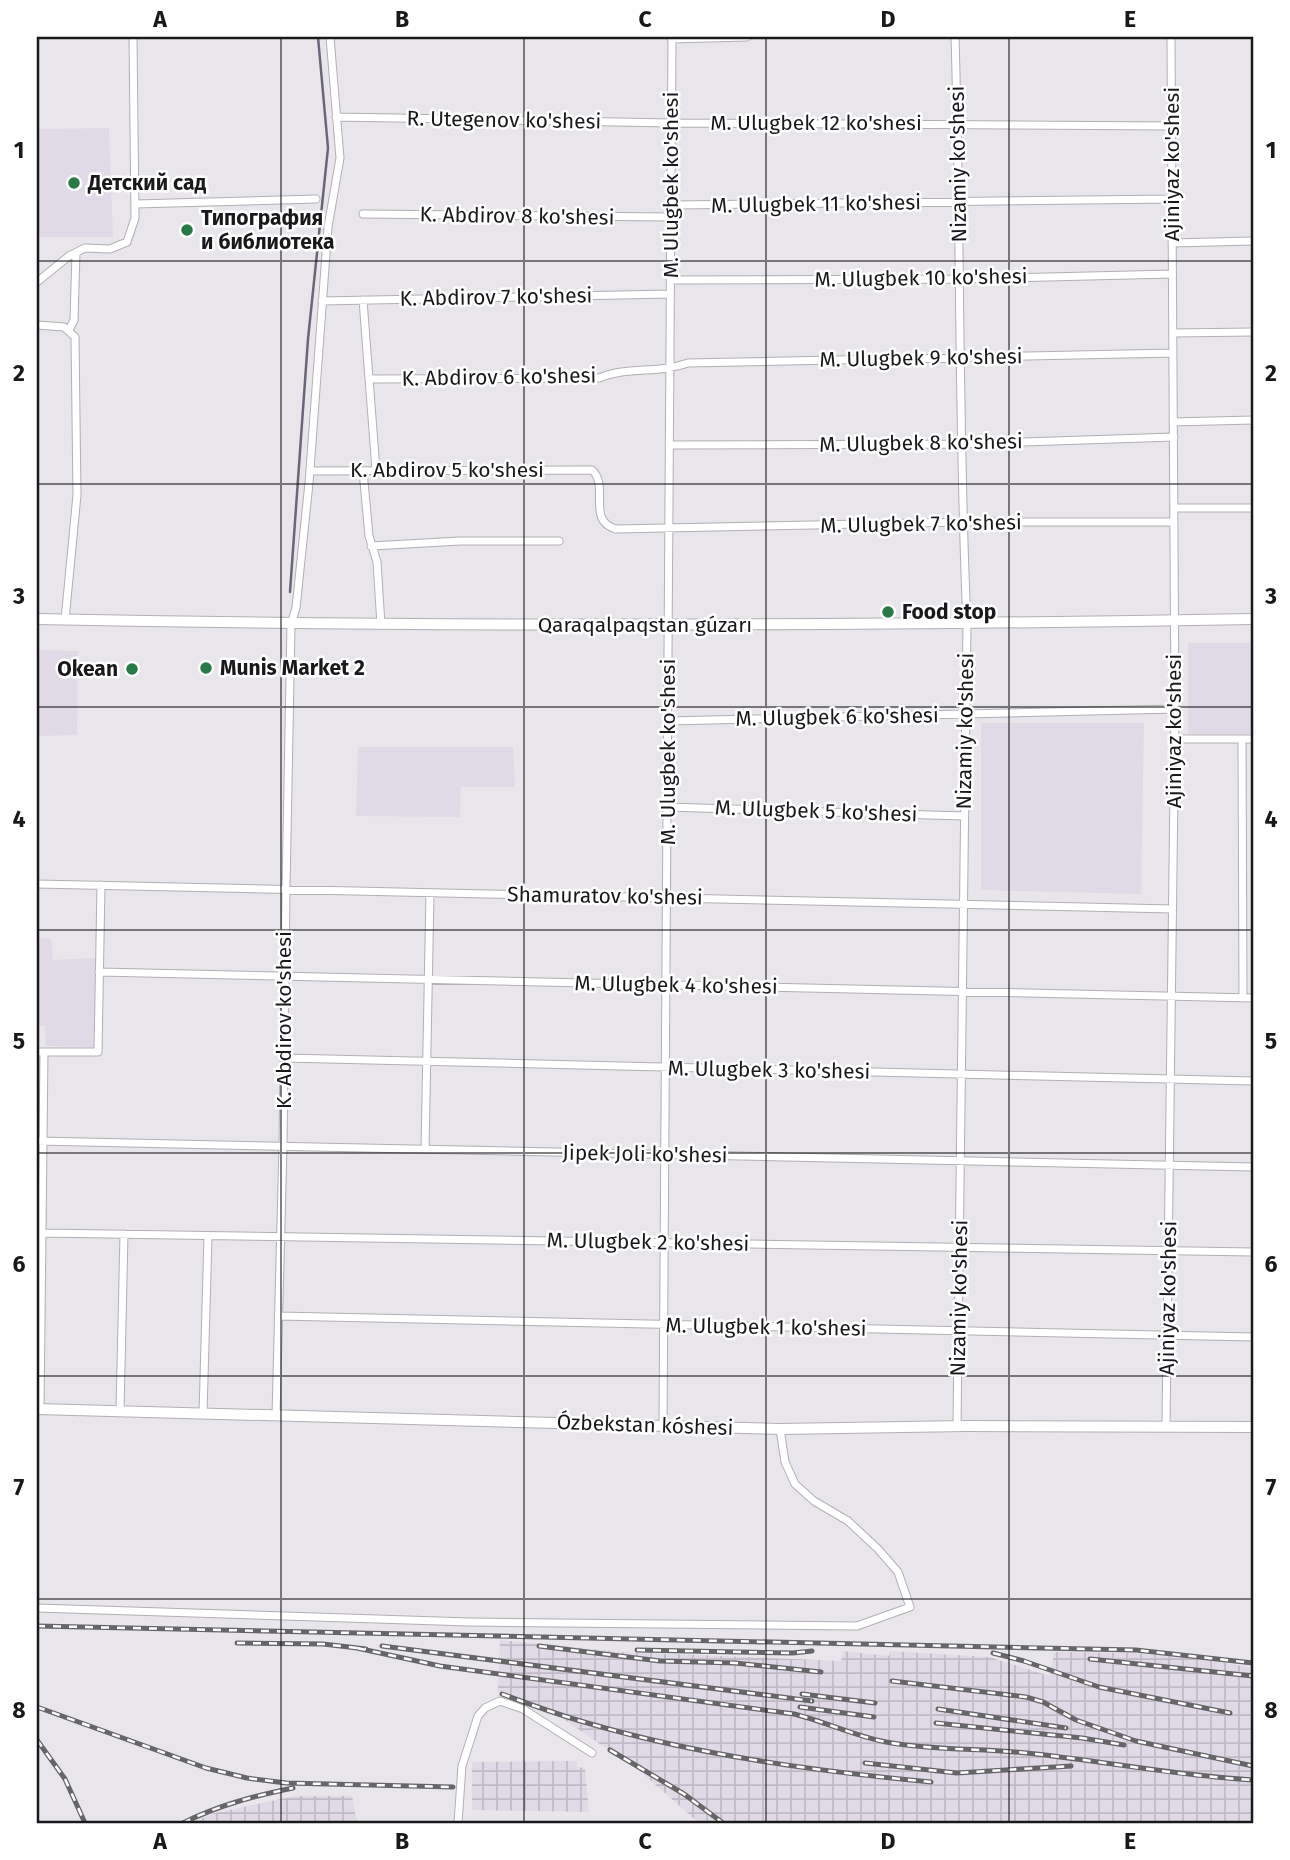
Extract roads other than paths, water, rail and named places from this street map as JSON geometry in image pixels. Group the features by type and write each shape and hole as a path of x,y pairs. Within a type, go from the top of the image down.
{"street":[{"path":"37,282 85,248 110,249 127,242 135,218 133,37"},
{"name":"K. Abdirov ko'shesi","path":"276,1415 284,1146 285,890 291,624 296,608 310,471 328,227 340,158 330,37"},
{"path":"671,38 747,37"},
{"name":"Nizamiy ko'shesi","path":"955,37 960,202 962,522 967,624 957,1426"},
{"name":"Ajiniyaz ko'shesi","path":"1166,1426 1175,709 1171,37"},
{"name":"M. Ulugbek ko'shesi","path":"663,1426 671,38"},
{"name":"R. Utegenov ko'shesi","path":"336,117 671,123"},
{"name":"M. Ulugbek 12 ko'shesi","path":"671,123 1171,126"},
{"path":"135,204 316,199"},
{"name":"M. Ulugbek 11 ko'shesi","path":"671,205 1172,199"},
{"name":"K. Abdirov 8 ko'shesi","path":"363,214 670,217"},
{"path":"1172,243 1253,241"},
{"path":"69,330 74,320 76,253"},
{"name":"M. Ulugbek 10 ko'shesi","path":"670,281 1172,274"},
{"name":"K. Abdirov 7 ko'shesi","path":"322,301 670,294"},
{"path":"363,300 376,470"},
{"path":"37,325 64,327 75,337 77,495 65,620"},
{"path":"1173,333 1253,332"},
{"name":"M. Ulugbek 9 ko'shesi","path":"670,370 688,363 1173,353"},
{"name":"K. Abdirov 6 ko'shesi","path":"369,379 599,379 616,371 670,370"},
{"path":"1173,422 1253,420"},
{"name":"M. Ulugbek 8 ko'shesi","path":"669,445 961,444 1174,437"},
{"name":"K. Abdirov 5 ko'shesi","path":"310,471 584,469"},
{"name":"M. Ulugbek 7 ko'shesi","path":"584,469 592,470 598,478 600,516 609,527 1174,522"},
{"path":"363,471 371,546 377,562 381,625"},
{"path":"1174,508 1253,508"},
{"path":"371,546 460,541 559,541"},
{"name":"Qaraqalpaqstan gúzarı","path":"37,620 669,626 1253,619"},
{"name":"M. Ulugbek 6 ko'shesi","path":"667,721 1175,709"},
{"path":"1174,739 1253,739"},
{"path":"1242,739 1243,997"},
{"name":"M. Ulugbek 5 ko'shesi","path":"667,807 964,816"},
{"name":"Shamuratov ko'shesi","path":"37,884 1172,909"},
{"path":"38,1409 43,1233 40,1052 98,1052 101,885"},
{"path":"425,1149 430,892"},
{"name":"M. Ulugbek 4 ko'shesi","path":"99,972 1253,998"},
{"name":"M. Ulugbek 3 ko'shesi","path":"284,1058 1253,1081"},
{"name":"Jipek Joli ko'shesi","path":"40,1141 1253,1167"},
{"name":"M. Ulugbek 2 ko'shesi","path":"43,1233 1253,1252"},
{"path":"120,1411 124,1234"},
{"path":"203,1414 208,1236"},
{"name":"M. Ulugbek 1 ko'shesi","path":"279,1316 1253,1337"},
{"name":"Ózbekstan kóshesi","path":"38,1409 780,1429 957,1426 1253,1427"},
{"path":"37,1608 469,1622 857,1626 910,1607 898,1572 878,1549 848,1521 814,1501 795,1484 785,1462 780,1429"},
{"path":"458,1823 462,1766 478,1716 485,1708 500,1701 523,1709 592,1753"}],"waterway":[{"path":"290,592 308,339 328,148 318,37"}],"railway":[{"path":"37,1626 1136,1650 1253,1663"},
{"path":"237,1643 323,1644 366,1649"},
{"path":"382,1646 812,1701"},
{"path":"539,1646 660,1661 735,1663 821,1672"},
{"path":"357,1648 440,1666 794,1714 863,1736 904,1745 1036,1754 1253,1780"},
{"path":"637,1650 793,1653 812,1651"},
{"path":"993,1653 1099,1687 1230,1713"},
{"path":"1090,1659 1253,1676"},
{"path":"892,1681 1026,1697 1043,1702 1076,1720 1136,1741 1253,1766"},
{"path":"502,1694 626,1734 712,1753 844,1773 931,1782"},
{"path":"802,1694 875,1703"},
{"path":"37,1707 206,1768 247,1778 286,1783 453,1787"},
{"path":"800,1707 874,1717"},
{"path":"938,1709 1066,1728"},
{"path":"936,1723 1124,1745"},
{"path":"37,1740 65,1779 85,1823"},
{"path":"610,1750 684,1794 723,1823"},
{"path":"865,1763 957,1773 1071,1766"},
{"path":"183,1823 237,1802 293,1788"}],"place":[{"name":"Детский сад","path":"74,183"},
{"name":"Типография и библиотека","path":"187,230"},
{"name":"Food stop","path":"888,612"},
{"name":"Munis Market 2","path":"206,668"},
{"name":"Okean","path":"132,669"}]}
